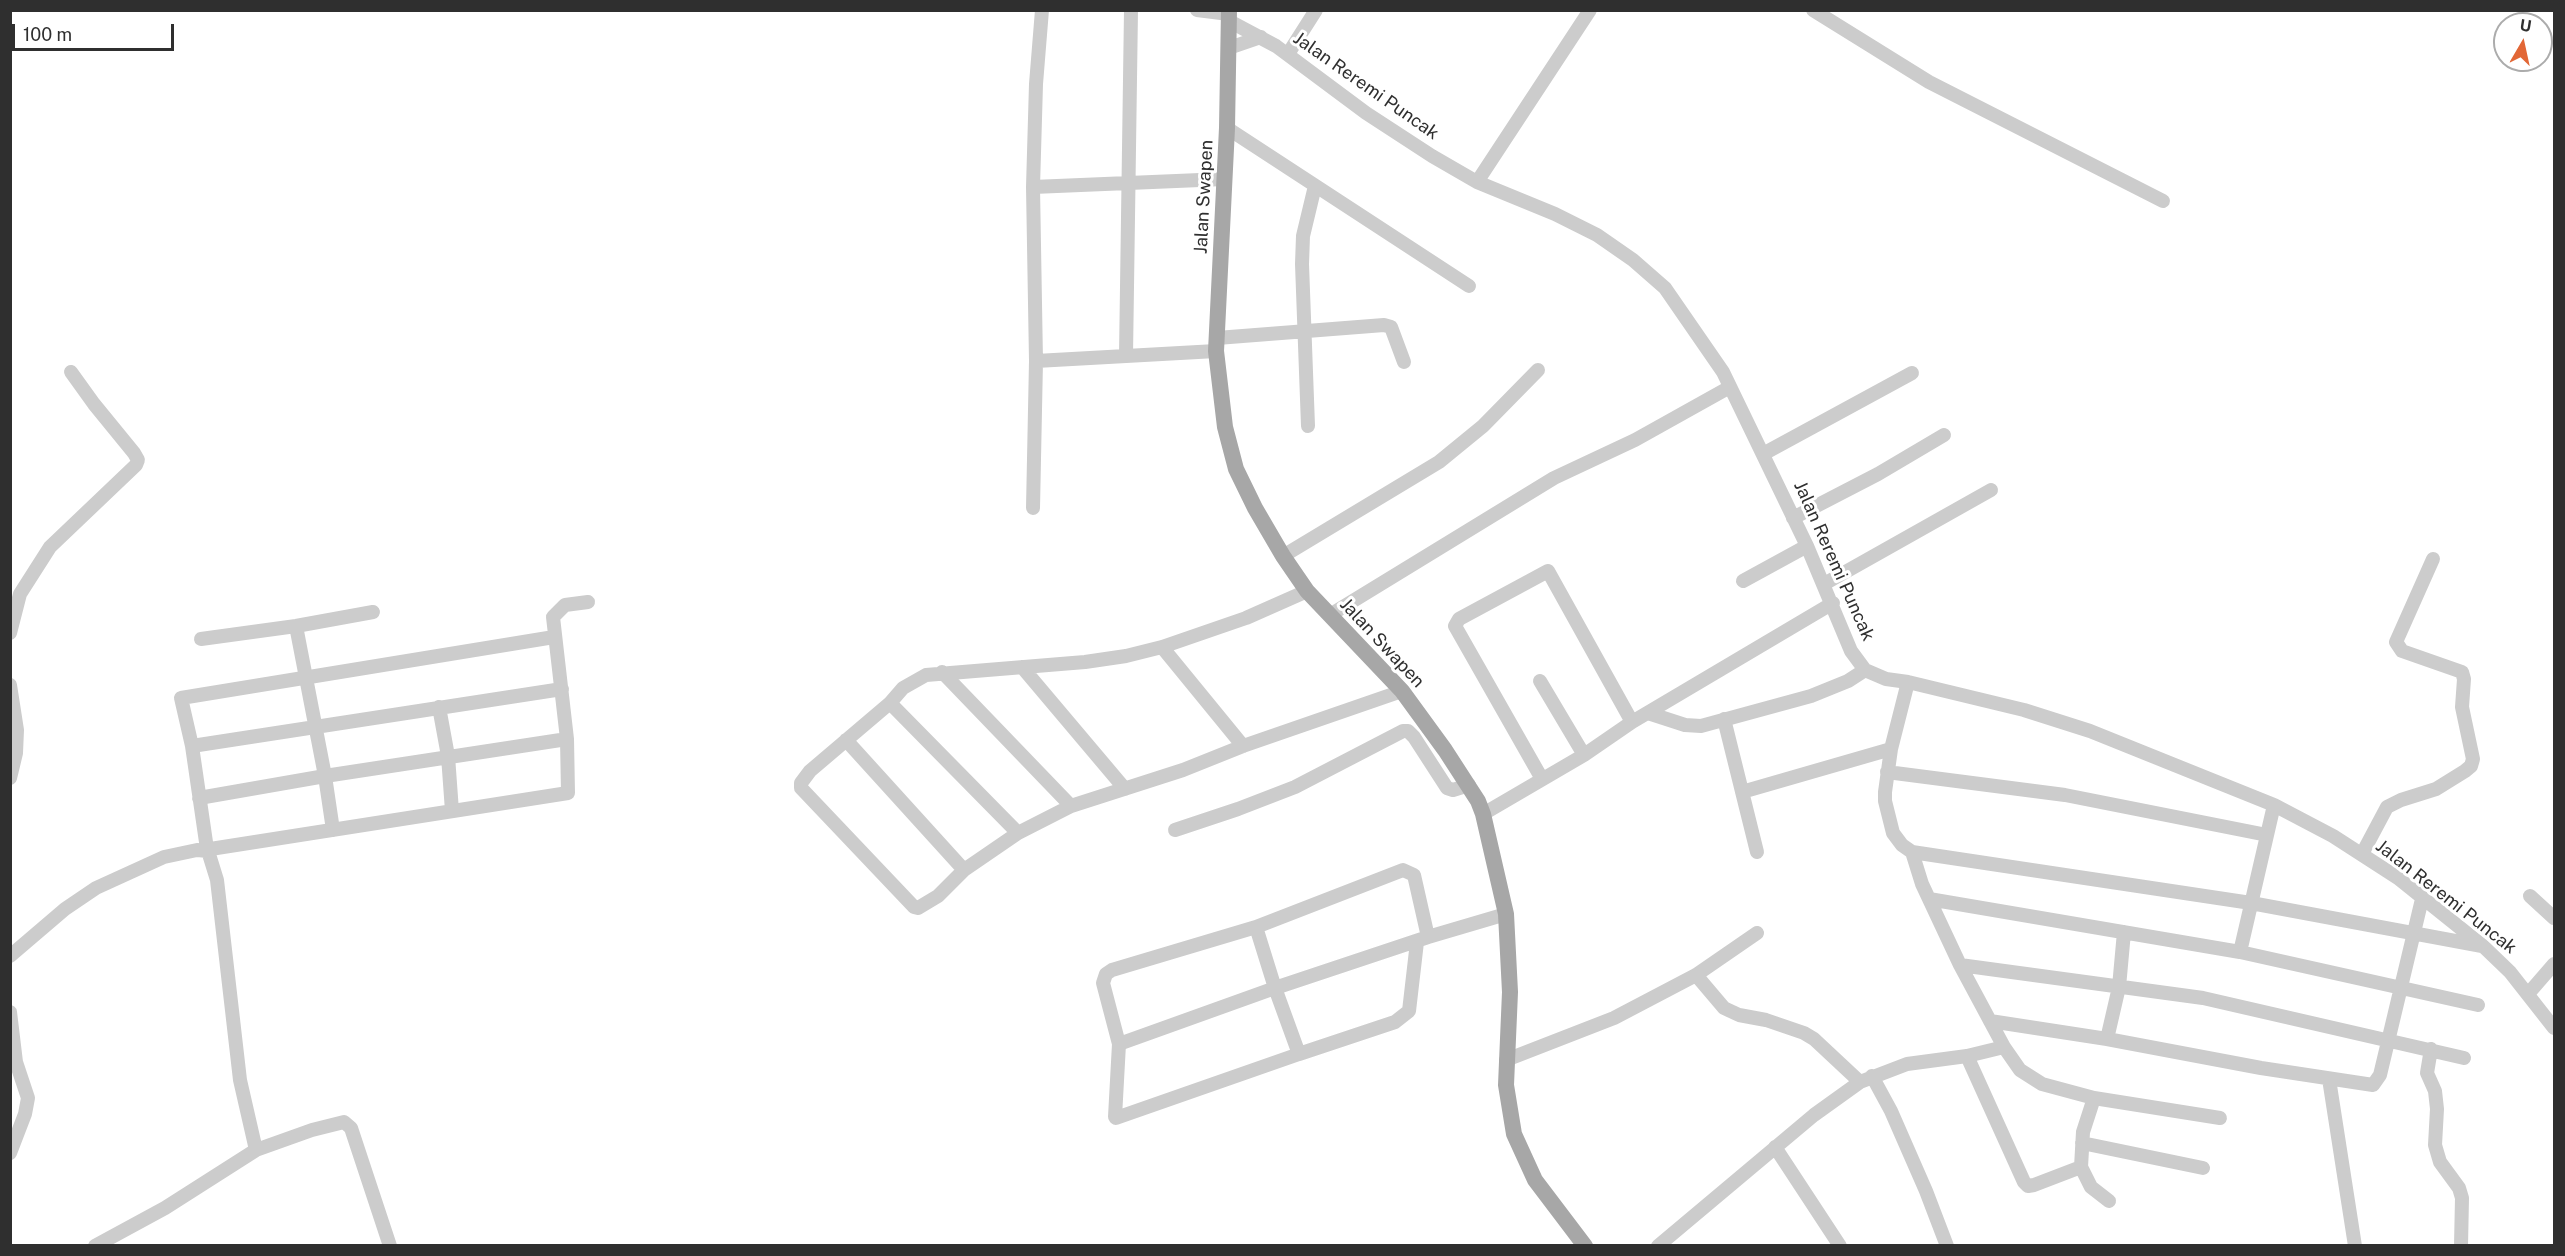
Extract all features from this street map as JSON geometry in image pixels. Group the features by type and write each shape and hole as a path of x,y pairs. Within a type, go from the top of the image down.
{"main road":[{"path":"1229,15 1229,48"},
{"name":"Jalan Swapen","path":"1229,48 1217,344 1225,427 1236,469 1255,508 1307,591 1402,691 1469,785 1483,814 1506,915 1510,992 1506,1060 1508,1107 1514,1134 1535,1180 1585,1245"}],"street":[{"path":"1033,508 1036,361 1033,186 1036,84 1042,10"},
{"path":"1126,356 1131,10"},
{"name":"Jalan Reremi Puncak","path":"1197,10 1229,15 1288,54 1366,113 1432,156 1477,182 1597,235 1633,260 1665,288 1723,372 1808,546 1851,651 1865,670 1886,679 1908,682 2024,711 2090,731 2274,805 2362,854 2398,878 2484,947 2528,994 2554,1028"},
{"path":"1288,54 1316,10"},
{"path":"1477,182 1590,10"},
{"path":"1813,10 1929,82 2163,201"},
{"path":"1229,48 1261,37"},
{"path":"1227,128 1469,286"},
{"path":"1033,186 1224,179"},
{"path":"1308,426 1303,236 1315,186"},
{"path":"1036,361 1126,356 1304,331 1388,325 1404,362"},
{"path":"1283,556 1439,462 1483,426 1538,370"},
{"path":"10,633 20,594 50,547 136,465 138,460 71,372"},
{"path":"1763,454 1912,373"},
{"path":"1330,615 1554,478 1635,440 1730,387"},
{"path":"1793,518 1878,474 1944,435"},
{"path":"1824,584 1991,490"},
{"path":"1743,581 1808,546"},
{"path":"2362,854 2387,807 2445,784 2465,771 2473,759 2462,707 2464,679 2462,672 2402,651 2396,642 2433,559"},
{"path":"1542,779 1455,626 1459,619 1548,571 1632,722"},
{"path":"1307,591 1246,618 1162,647 1126,656 1085,662 926,675 903,688 890,703 804,778 801,786 804,793 914,907 918,908 931,901 964,870 1018,833 1071,806 1183,770 1243,746 1402,691"},
{"path":"10,956 65,909 96,888 164,857 568,793 567,739 553,617 566,605 588,602"},
{"path":"1483,814 1584,755 1632,722 1833,603"},
{"path":"201,639 296,626 373,612"},
{"path":"296,626 333,830"},
{"path":"256,1150 240,1080 216,874 210,854 205,849 192,747 181,698 554,637"},
{"path":"1162,647 1243,746"},
{"path":"1022,667 1125,789"},
{"path":"1648,713 1694,726 1826,691 1865,670"},
{"path":"942,672 1071,806"},
{"path":"1540,681 1584,755"},
{"path":"1908,682 1891,749 1885,801 1893,833 1902,845 1912,852 2251,903 2484,947"},
{"path":"10,684 17,730 16,753 10,778"},
{"path":"192,747 562,689"},
{"path":"890,703 1018,833"},
{"path":"439,707 448,756 452,811"},
{"path":"1724,719 1757,852"},
{"path":"1175,830 1294,787 1403,731 1408,731 1414,736 1447,788 1456,789 1469,785"},
{"path":"199,798 448,756 567,739"},
{"path":"846,740 964,870"},
{"path":"1742,792 1891,749"},
{"path":"1887,772 2065,795 2267,836"},
{"path":"2240,952 2274,805"},
{"path":"1912,852 1929,899 1960,965 2004,1047 2020,1070 2031,1079 2094,1098 2220,1118"},
{"path":"1407,870 1414,875 1423,940 1412,970 1410,1005 1406,1016 1395,1022 1118,1119 1115,1117 1119,1044 1104,990 1106,974 1256,927 1407,870"},
{"path":"2530,896 2554,918"},
{"path":"1929,899 2240,952 2478,1005"},
{"path":"1990,1021 2329,1079 2373,1084 2380,1075 2422,899"},
{"path":"1119,1044 1275,988 1506,915"},
{"path":"1256,927 1299,1054"},
{"path":"2107,1040 2119,987 2124,932"},
{"path":"1506,1060 1614,1018 1696,975 1757,933"},
{"path":"2528,994 2554,964"},
{"path":"1960,965 2203,998 2464,1058"},
{"path":"1696,975 1724,1008 1739,1015 1766,1020 1804,1033 1866,1079 1891,1111 1947,1245"},
{"path":"10,1012 19,1073 28,1098 25,1114 10,1153"},
{"path":"1658,1245 1775,1147 1866,1079 1907,1064 1967,1056 2004,1047"},
{"path":"2431,1049 2427,1073 2435,1091 2437,1109 2434,1145 2440,1162 2459,1188 2462,1198 2461,1245"},
{"path":"1967,1056 2024,1182 2028,1186 2081,1167"},
{"path":"2329,1079 2355,1245"},
{"path":"2094,1098 2086,1119 2081,1167 2091,1187 2109,1201"},
{"path":"95,1245 165,1208 256,1150 337,1123 348,1124 390,1245"},
{"path":"2082,1143 2203,1168"},
{"path":"1775,1147 1840,1245"}]}
